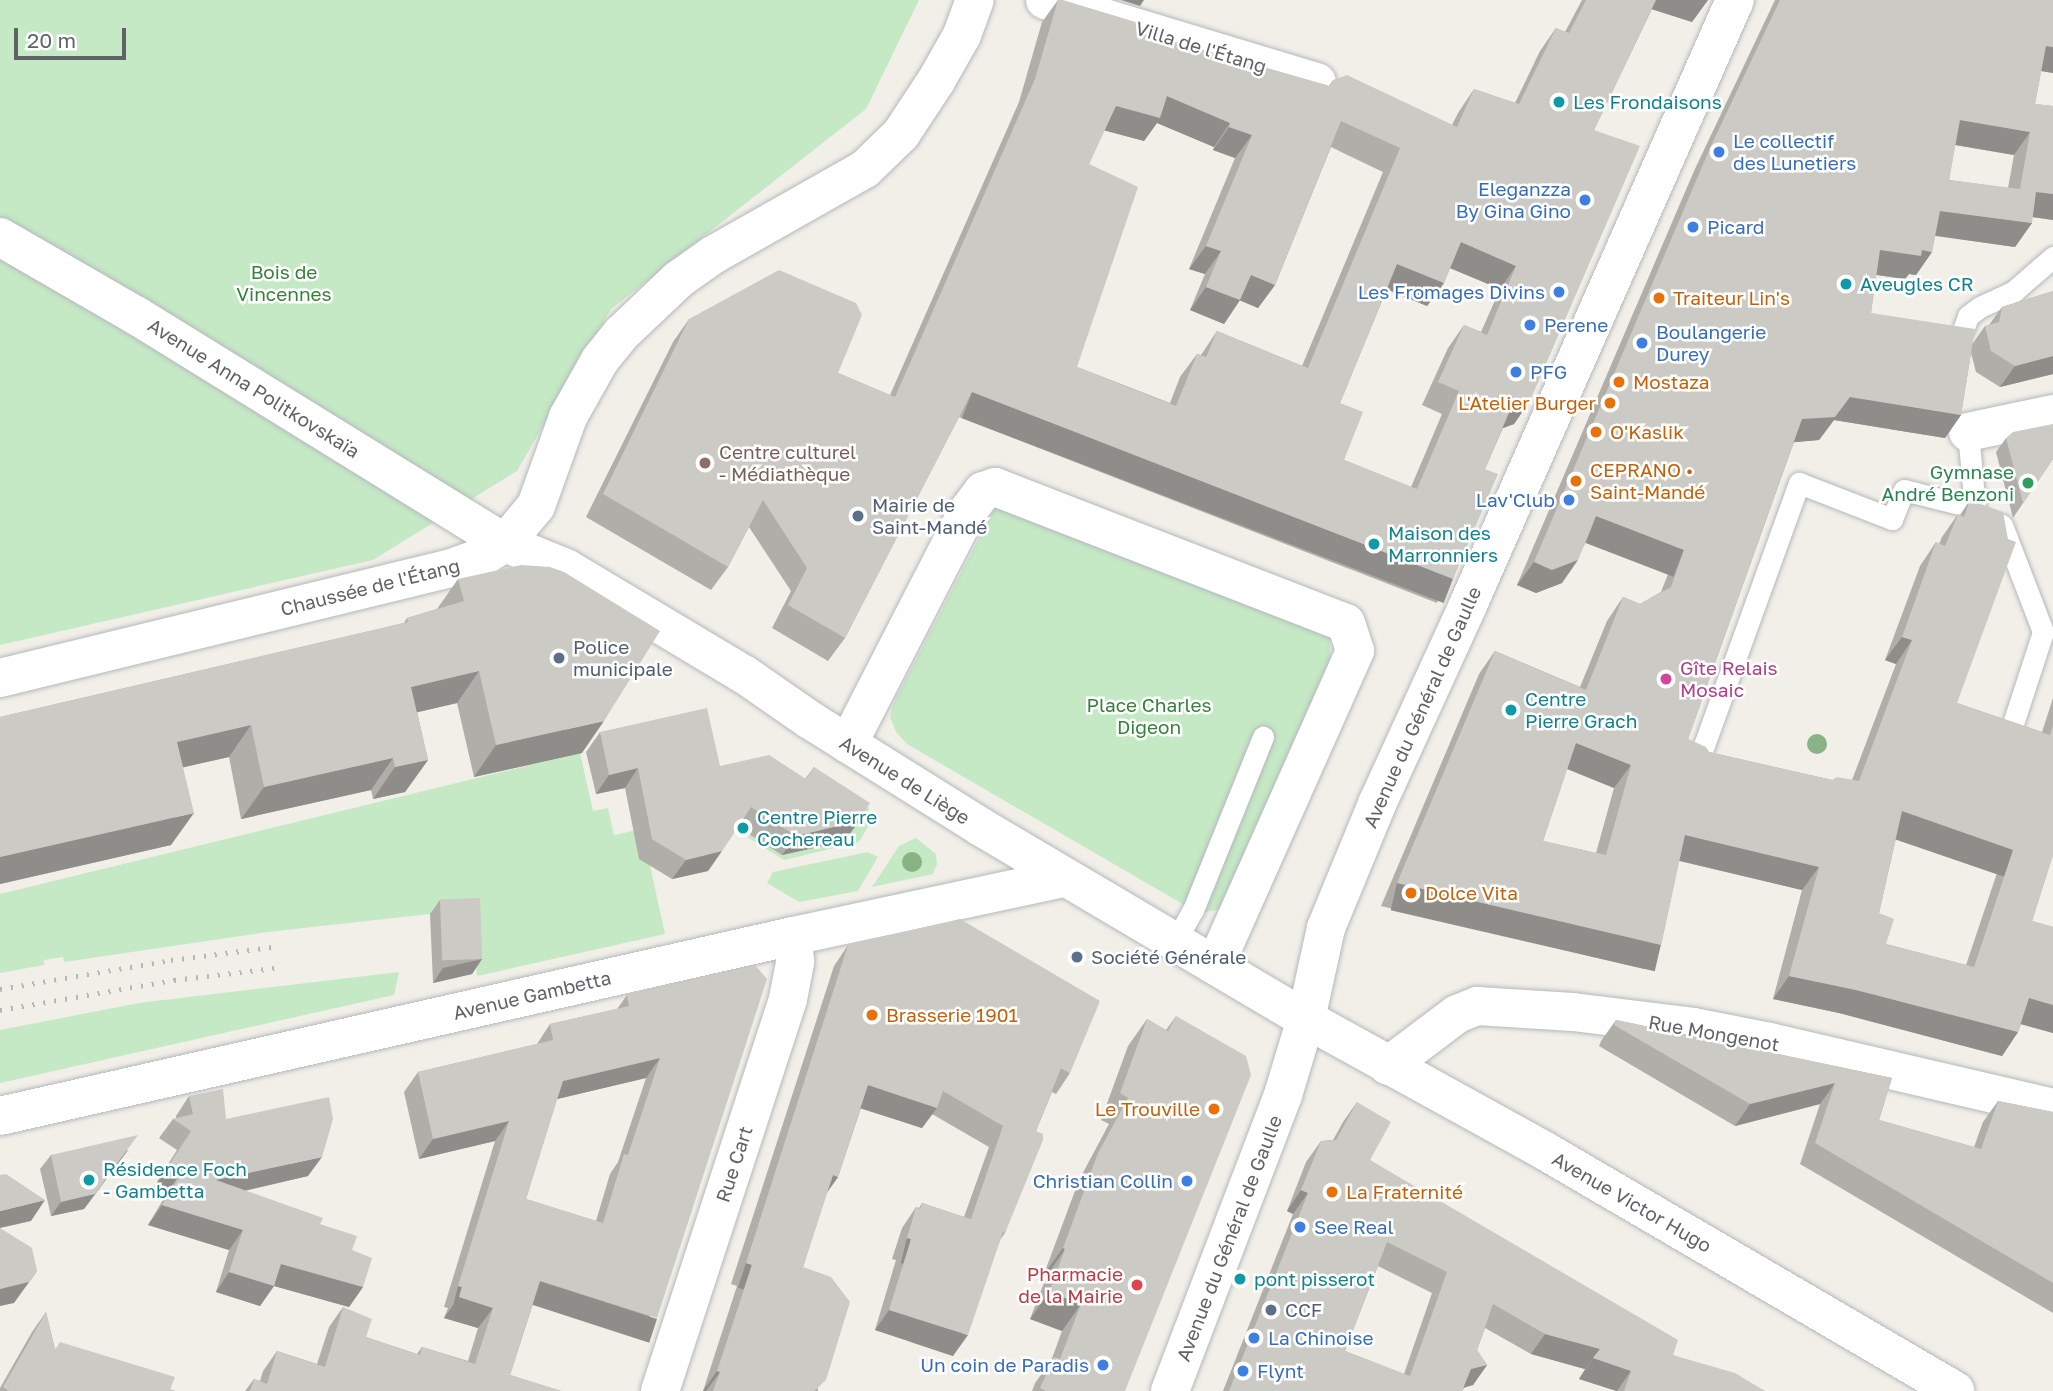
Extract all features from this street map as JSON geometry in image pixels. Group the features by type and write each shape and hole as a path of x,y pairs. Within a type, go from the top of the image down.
{"street":[{"name":"Chaussée de l'Étang","path":"0,678 454,568 484,556 505,543 536,506 568,417 600,360 622,334 679,279 713,255 865,169 901,134 936,81 962,35 975,0"},
{"name":"Villa de l'Étang","path":"1045,0 1317,82"},
{"name":"Avenue du Général de Gaulle","path":"1170,1391 1283,1095 1306,1019 1326,928 1377,804 1735,0"},
{"name":"Avenue Anna Politkovskaïa","path":"0,237 149,323 505,543"},
{"path":"1968,432 2053,414"},
{"path":"848,744 968,511 983,491 995,487 1346,623 1355,651 1215,965"},
{"name":"Avenue de Liège","path":"505,543 566,568 745,675 848,744 1064,878 1306,1019"},
{"name":"Avenue Gambetta","path":"0,1116 793,936 1064,878"},
{"name":"Rue Cart","path":"660,1391 788,999 795,962 793,936"},
{"name":"Rue Mongenot","path":"1388,1066 1457,1014 1477,1006 1560,1011 1693,1027 1770,1042 2053,1108"},
{"name":"Avenue Victor Hugo","path":"1306,1019 1545,1151 1955,1391"}],"lane":[{"path":"1963,330 1968,316 1980,307 2014,291 2053,257"},
{"path":"1968,432 1975,508"},
{"path":"1703,748 1799,483 1892,519 1904,490 1997,513 2043,632 2012,727"},
{"path":"1175,942 1193,910 1263,737"}],"green space":[{"name":"Bois de Vincennes","path":"0,0 919,0 866,109 611,309 517,471 373,560 0,645"},
{"name":"Place Charles Digeon","path":"1000,504 1329,634 1331,659 1220,909 1205,912 1193,910 907,744 896,732 890,717 893,704 993,511"},
{"path":"580,753 593,811 608,808 614,835 642,829 665,934 477,976 470,912 430,914 267,932 64,962 63,957 44,960 44,965 0,973 0,894"},
{"path":"868,806 871,821 859,842 784,860 747,837 749,833"},
{"path":"916,838 936,854 937,864 933,874 872,887 899,846"},
{"path":"868,852 878,857 858,891 799,902 767,883 773,872"},
{"path":"399,972 394,995 0,1083 0,1030 139,1003"}],"building":[{"path":"1058,0 1063,0 1142,24 1140,32 1330,86 1333,80 1347,75 1457,127 1474,89 1519,104 1556,28 1569,33 1586,0 1656,0 1594,130 1640,146 1530,401 1511,408 1485,469 1498,474 1453,579 972,392 845,638 788,605 807,568 763,500 728,567 603,494 689,319 779,270 856,303 862,315 838,373 895,397 1035,79","holes":["1167,96 1230,123 1229,127 1252,135 1206,246 1221,251 1206,287 1240,300 1251,275 1275,285 1341,121 1400,148 1308,368 1217,331 1206,357 1197,354 1176,406 1077,367 1138,187 1089,164 1116,106 1160,118","1461,242 1516,266 1487,335 1464,325 1438,382 1459,391 1417,489 1344,460 1363,412 1340,403 1397,264 1444,283"]},
{"path":"1780,0 2053,0 2053,47 2046,46 2035,104 2053,106 2053,194 2036,192 2032,223 1940,211 1932,252 1922,250 1921,256 1880,250 1871,313 1975,329 1961,415 1850,397 1835,417 1802,419 1688,739 1706,747 1709,752 1832,780 1837,777 1859,781 1912,640 1902,637 1936,542 1945,546 1958,514 1964,517 1970,500 2003,512 2008,539 2016,542 1957,703 2050,735 2053,725 2053,855 2032,921 2053,927 2053,1005 2029,998 2018,1032 1856,990 1789,976 1819,867 1685,835 1661,945 1397,883 1495,651 1586,690 1623,597 1640,604 1671,587 1684,550 1596,516 1578,560 1552,570 1534,562 1710,148","holes":["1960,120 2030,132 2020,189 1949,180","1576,743 1631,765 1606,855 1543,841","1902,811 2013,850 1974,967 1886,944 1894,919 1879,913"]},
{"path":"2053,291 2053,356 2015,366 1991,351 1985,326 1999,322 2002,307"},
{"path":"2053,424 2053,459 2023,503 2006,438 2013,432"},
{"path":"521,565 550,567 564,572 660,631 604,721 496,745 479,671 411,687 428,760 395,767 393,758 264,787 251,725 177,742 194,813 0,857 0,717 408,622 407,618 464,601 458,579"},
{"path":"707,708 720,766 769,755 806,779 814,767 870,803 859,821 796,836 751,807 722,851 686,860 652,839 638,768 609,775 600,732"},
{"path":"480,898 482,959 442,960 440,899"},
{"path":"960,919 1100,1001 1070,1073 1061,1068 1036,1131 1043,1134 1043,1140 1005,1233 1003,1232 968,1335 889,1310 911,1239 907,1238 916,1207 920,1209 922,1203 971,1219 1003,1126 943,1091 937,1108 868,1085 838,1177 833,1175 803,1267 831,1277 850,1302 826,1380 814,1391 713,1391 752,1265 746,1263 848,945"},
{"path":"755,965 767,979 657,1318 540,1281 510,1375 561,1391 250,1391 254,1379 267,1384 277,1351 325,1367 343,1307 372,1319 366,1337 420,1355 422,1347 475,1364 493,1308 459,1297 462,1287 458,1286 509,1121 433,1139 418,1072 553,1040 550,1024 629,1006 627,995","holes":["660,1058 628,1155 624,1154 603,1223 526,1199 563,1081"]},
{"path":"1176,1016 1246,1056 1251,1075 1125,1391 1046,1391 1040,1388 1054,1357 1060,1359 1081,1304 1049,1292 1065,1249 1063,1248 1098,1153 1128,1098 1120,1093 1147,1019 1168,1031"},
{"path":"1616,1020 1892,1078 1879,1120 1981,1149 1998,1101 2053,1112 2053,1283 1815,1143 1835,1083 1750,1104 1614,1025"},
{"path":"223,1089 226,1119 329,1097 333,1119 322,1157 216,1180 323,1218 320,1224 357,1236 352,1250 372,1258 363,1287 281,1264 274,1286 229,1272 243,1230 162,1205 184,1169 164,1173 191,1131 173,1119 193,1114 189,1096"},
{"path":"1357,1102 1391,1122 1370,1160 1678,1340 1673,1355 1735,1373 1765,1391 1624,1391 1631,1371 1593,1358 1600,1349 1545,1334 1493,1304 1477,1350 1487,1365 1471,1369 1462,1391 1229,1391 1308,1193 1301,1190 1321,1141 1336,1140","holes":["1387,1242 1447,1272 1410,1376 1345,1351"]},
{"path":"138,1135 95,1194 61,1202 51,1155"},
{"path":"6,1174 45,1200 0,1211 0,1175"},
{"path":"0,1228 32,1248 37,1271 29,1282 0,1289"},
{"path":"46,1312 55,1350 60,1342 175,1377 170,1390 175,1391 9,1391 3,1387"}],"railway":[{"path":"0,989 171,960 272,947"},
{"path":"0,1010 174,980 274,968"}],"place":[{"name":"Les Frondaisons","path":"1559,102"},
{"name":"Le collectif des Lunetiers","path":"1719,152"},
{"name":"Eleganzza By Gina Gino","path":"1585,200"},
{"name":"Picard","path":"1693,227"},
{"name":"Aveugles CR","path":"1846,284"},
{"name":"Les Fromages Divins","path":"1559,292"},
{"name":"Traiteur Lin's","path":"1659,298"},
{"name":"Perene","path":"1530,325"},
{"name":"Boulangerie Durey","path":"1642,343"},
{"name":"PFG","path":"1516,372"},
{"name":"Mostaza","path":"1619,382"},
{"name":"L'Atelier Burger","path":"1610,403"},
{"name":"O'Kaslik","path":"1596,432"},
{"name":"Centre culturel - Médiathèque","path":"705,463"},
{"name":"CEPRANO • Saint-Mandé","path":"1576,481"},
{"name":"Gymnase André Benzoni","path":"2028,483"},
{"name":"Lav'Club","path":"1569,500"},
{"name":"Mairie de Saint-Mandé","path":"858,516"},
{"name":"Maison des Marronniers","path":"1374,544"},
{"name":"Police municipale","path":"559,658"},
{"name":"Gîte Relais Mosaic","path":"1666,679"},
{"name":"Centre Pierre Grach","path":"1511,710"},
{"name":"Centre Pierre Cochereau","path":"743,828"},
{"name":"Dolce Vita","path":"1411,893"},
{"name":"Société Générale","path":"1077,957"},
{"name":"Brasserie 1901","path":"872,1015"},
{"name":"Le Trouville","path":"1214,1109"},
{"name":"Résidence Foch - Gambetta","path":"89,1180"},
{"name":"Christian Collin","path":"1187,1181"},
{"name":"La Fraternité","path":"1332,1192"},
{"name":"See Real","path":"1300,1227"},
{"name":"pont pisserot","path":"1240,1279"},
{"name":"Pharmacie de la Mairie","path":"1137,1285"},
{"name":"CCF","path":"1271,1310"},
{"name":"La Chinoise","path":"1254,1338"},
{"name":"Un coin de Paradis","path":"1103,1365"},
{"name":"Flynt","path":"1243,1371"}]}
